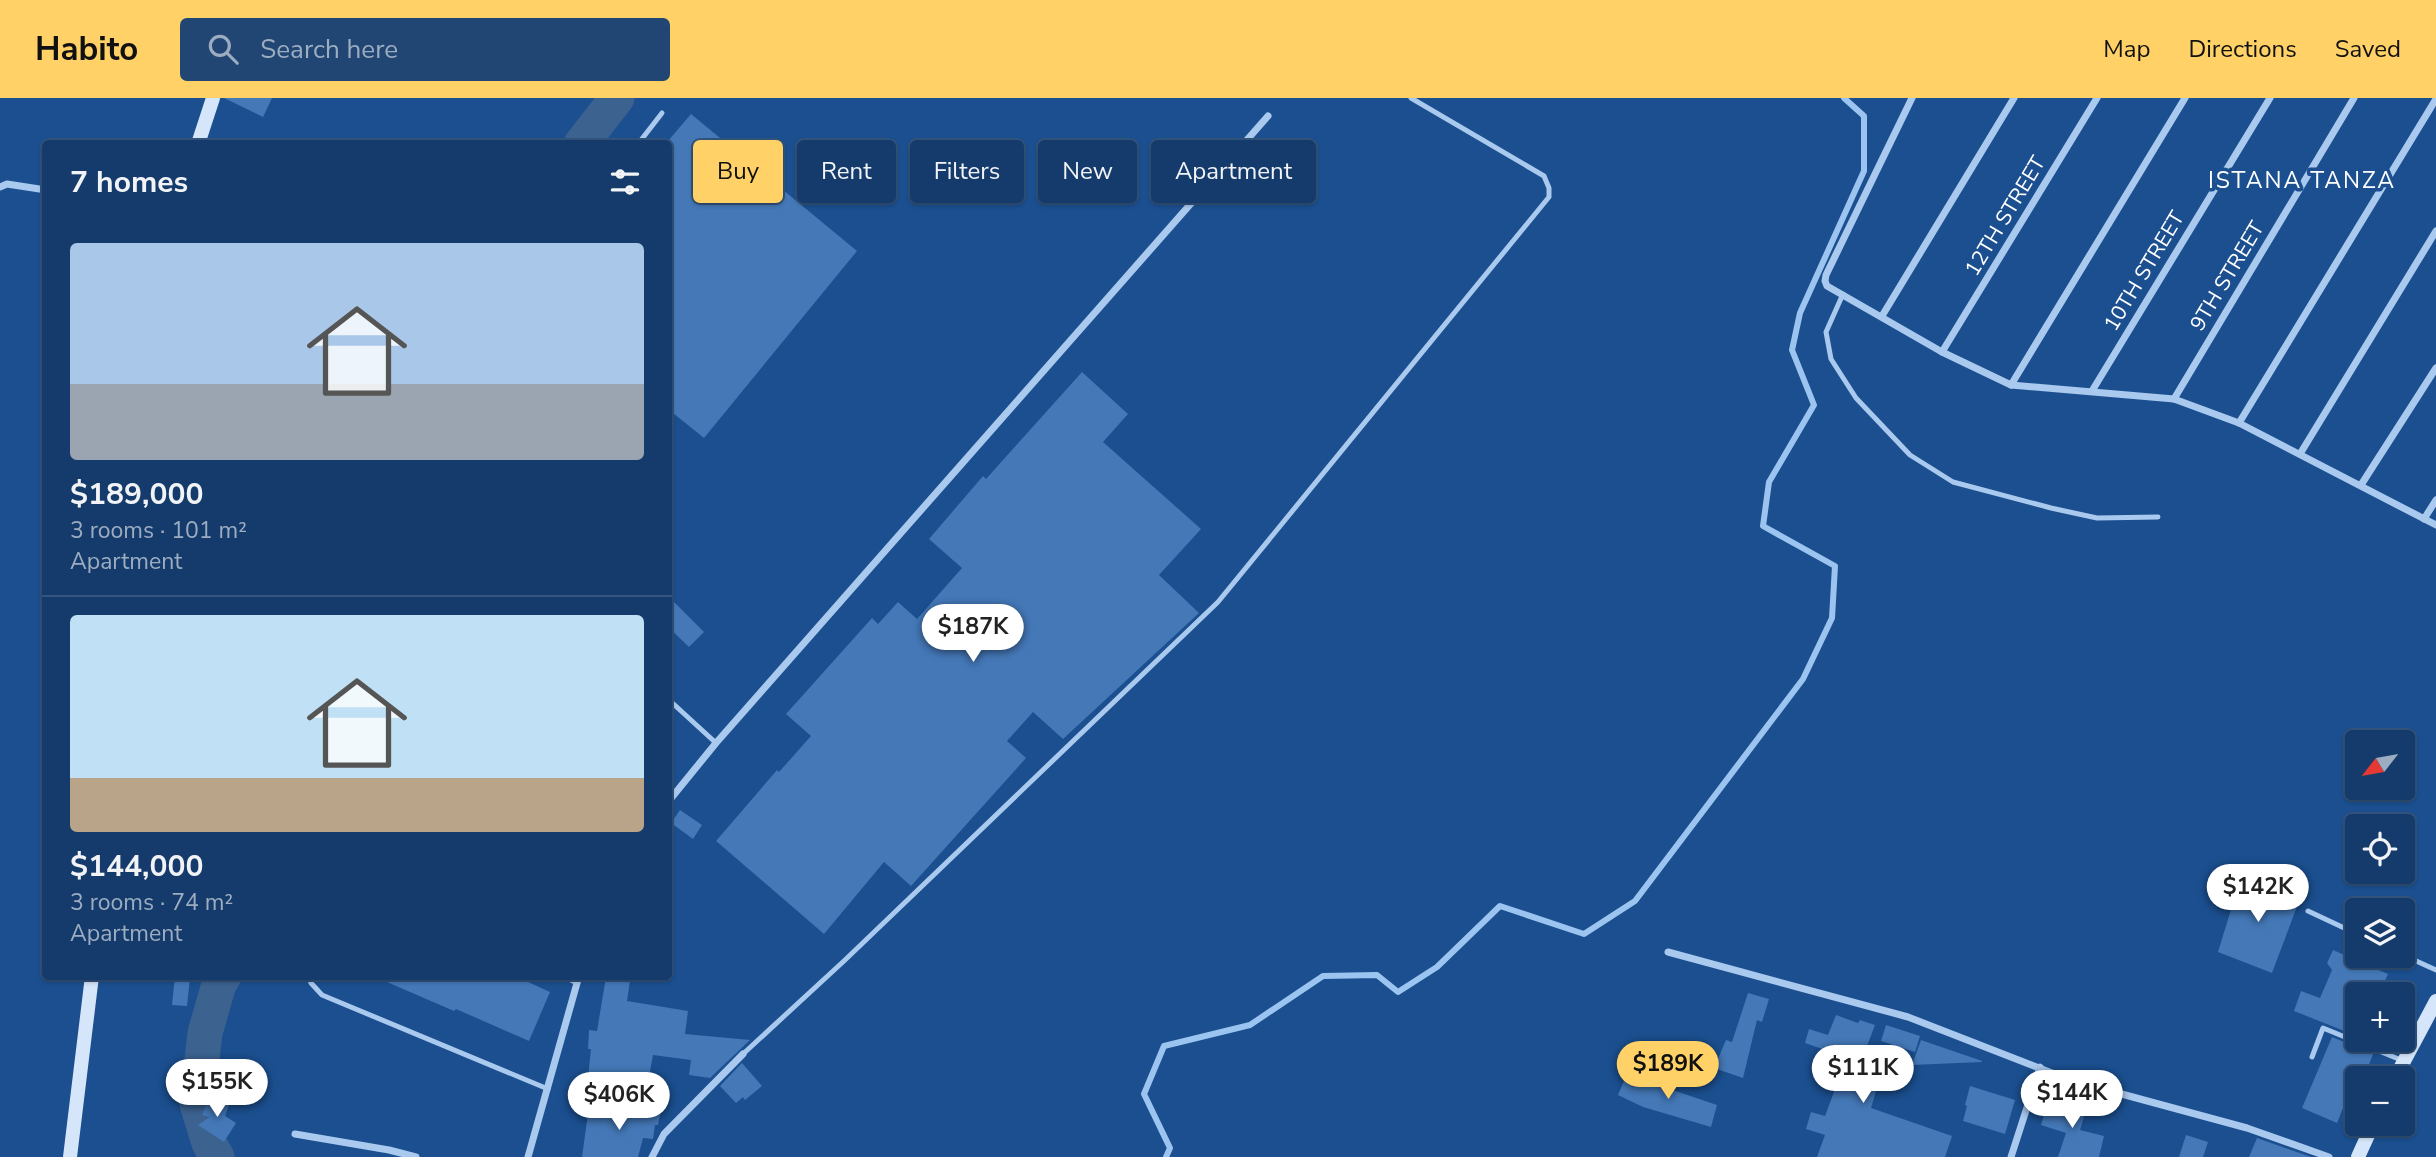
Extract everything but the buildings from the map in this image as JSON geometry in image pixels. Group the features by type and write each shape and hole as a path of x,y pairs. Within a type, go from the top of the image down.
{"street":[{"path":"199,140 213,98"},
{"path":"1912,98 1825,278 1827,286 1942,352 2011,385 2174,399 2239,424 2436,525"},
{"path":"1882,316 2014,98"},
{"name":"12TH STREET","path":"1942,352 2097,98"},
{"path":"2011,385 2185,98"},
{"name":"10TH STREET","path":"2092,391 2270,98"},
{"name":"9TH STREET","path":"2174,399 2354,98"},
{"path":"2239,424 2436,99"},
{"path":"672,797 716,743 1268,116"},
{"path":"0,187 7,184 42,189"},
{"path":"2300,454 2436,231"},
{"path":"2361,485 2436,368"},
{"path":"2424,519 2436,500"},
{"path":"1668,952 1908,1017 2070,1080 2247,1128 2329,1157"},
{"path":"70,1157 92,980"},
{"path":"528,1157 578,980"},
{"path":"2401,1066 2436,1001"},
{"path":"652,1157 664,1134 743,1054"},
{"path":"2011,1157 2040,1067"},
{"path":"295,1134 416,1157"},
{"path":"2358,1157 2368,1136"}],"lane":[{"path":"743,1054 845,960 1218,602 1549,197 1544,176 1411,98"},
{"path":"641,140 662,113"},
{"path":"1843,295 1826,332 1831,359 1856,398 1910,455 1953,482 2050,508 2097,518 2158,517"},
{"path":"672,703 716,743"},
{"path":"2308,911 2345,928"},
{"path":"2415,960 2436,970"},
{"path":"312,980 322,995 548,1089"},
{"path":"2312,1057 2323,1028 2404,1061"}],"waterway":[{"path":"584,140 617,98"},
{"path":"1166,1157 1170,1148 1144,1094 1164,1046 1250,1025 1323,976 1377,975 1398,992 1437,967 1500,906 1584,934 1635,901 1803,679 1832,618 1835,566 1763,526 1769,482 1814,405 1792,350 1800,313 1864,171 1864,116 1844,98"},
{"path":"217,1157 209,1143 197,1104 205,1033 222,980"}],"district":[{"name":"ISTANA TANZA","path":"2302,180"}]}
